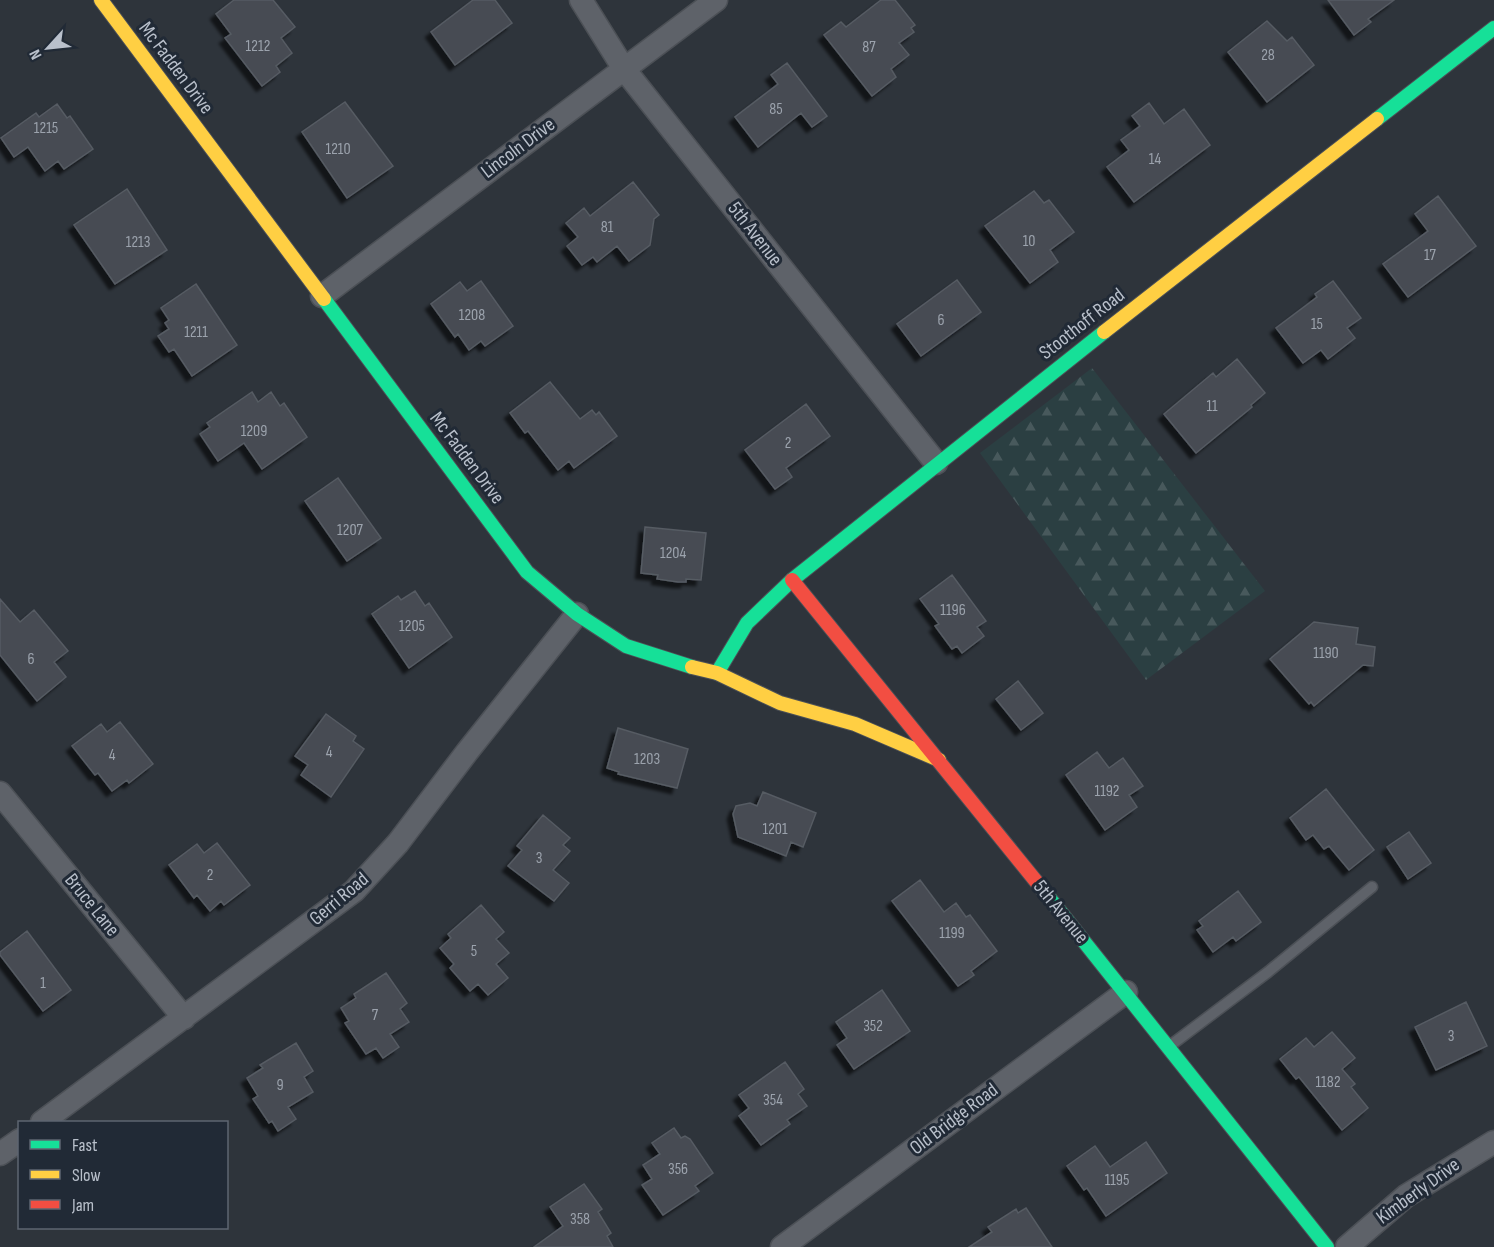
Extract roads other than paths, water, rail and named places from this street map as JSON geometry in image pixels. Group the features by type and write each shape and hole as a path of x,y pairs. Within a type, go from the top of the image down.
{"street":[{"name":"Mc Fadden Drive","path":"101,0 527,572 577,614 626,646 661,659 717,673 780,703 855,724 939,760"},
{"name":"5th Avenue","path":"581,0 624,69 936,463"},
{"name":"Lincoln Drive","path":"322,296 716,0"},
{"name":"Stoothoff Road","path":"717,673 747,623 792,580 936,463 1494,28"},
{"name":"5th Avenue","path":"792,580 1126,992 1327,1247"},
{"name":"Gerri Road","path":"43,1121 354,891 398,843 577,614"},
{"name":"Bruce Lane","path":"0,793 184,1017"},
{"name":"Old Bridge Road","path":"782,1247 1126,992"},
{"path":"0,1154 18,1141"},
{"name":"Kimberly Drive","path":"1347,1247 1406,1196 1494,1142"}],"lane":[{"path":"1169,1047 1268,972 1372,887"}]}
